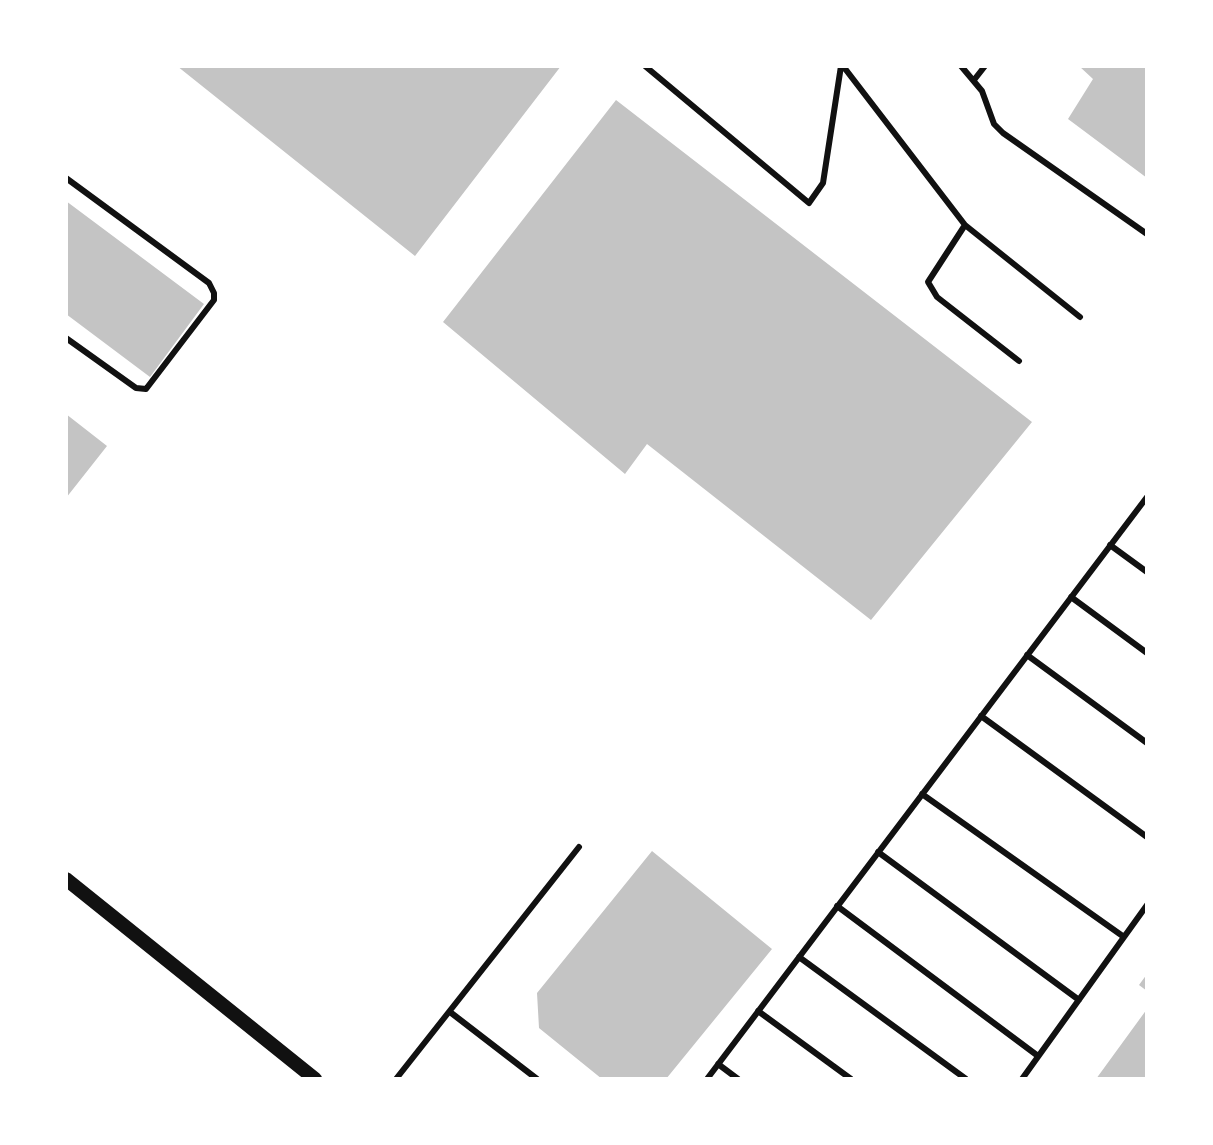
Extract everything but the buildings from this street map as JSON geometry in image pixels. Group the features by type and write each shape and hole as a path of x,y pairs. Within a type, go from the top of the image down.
{"street":[{"path":"66,879 315,1079"}],"lane":[{"path":"645,66 809,203 823,183 842,66"},
{"path":"842,66 965,225 1080,317"},
{"path":"961,66 974,80 994,124 1003,133 1147,234"},
{"path":"974,80 985,66"},
{"path":"66,178 209,283 214,300 146,389 136,388 66,338"},
{"path":"965,225 928,282 937,297 1019,361"},
{"path":"707,1079 1147,497"},
{"path":"1110,545 1147,572"},
{"path":"1071,597 1147,653"},
{"path":"1027,655 1147,743"},
{"path":"981,716 1147,837"},
{"path":"922,794 1124,937"},
{"path":"396,1079 579,847"},
{"path":"878,852 1079,1000"},
{"path":"1022,1079 1147,905"},
{"path":"837,906 1038,1056"},
{"path":"799,957 966,1079"},
{"path":"758,1011 851,1079"},
{"path":"450,1012 537,1079"},
{"path":"718,1064 738,1079"}]}
